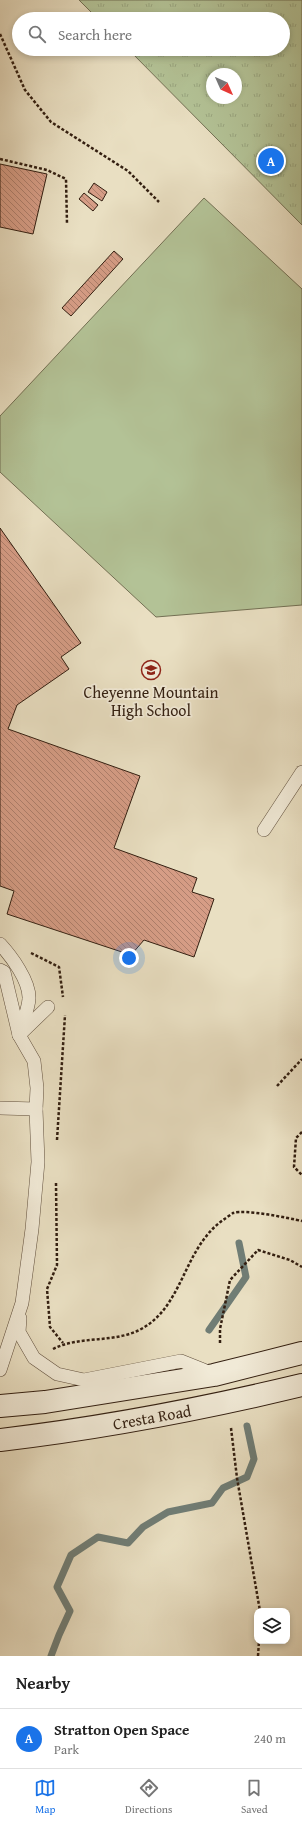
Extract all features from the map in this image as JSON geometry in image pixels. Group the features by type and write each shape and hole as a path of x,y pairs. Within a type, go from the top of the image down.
{"main road":[{"name":"Cresta Road","path":"0,1406 45,1402 214,1375 302,1353"},
{"name":"Cresta Road","path":"0,1440 114,1424 212,1406 302,1385"}],"lane":[{"path":"264,830 302,772"},
{"path":"0,944 12,958 23,978 29,998 19,1035"},
{"path":"0,970 4,972 19,1035 34,1061 38,1088 36,1109 38,1162 32,1229 19,1332 34,1358 57,1374 84,1380 181,1361 214,1375"},
{"path":"19,1035 48,1007"},
{"path":"0,1108 36,1109"},
{"path":"0,1370 22,1303"}],"path":[{"path":"0,34 25,90 50,122 128,171 159,202"},
{"path":"0,159 47,170 66,178 66,224"},
{"path":"277,1086 302,1059"},
{"path":"302,1132 296,1138 294,1167 302,1175"},
{"path":"34,1358 64,1343 123,1335 143,1328 166,1306 178,1289 189,1262 212,1228 234,1213 257,1213 302,1221"},
{"path":"220,1343 220,1329 230,1280 258,1250 290,1260 302,1267"},
{"path":"231,1428 237,1478 259,1608"},
{"path":"258,1656 259,1644"}],"green space":[{"path":"79,0 302,0 302,225 135,56 290,56 290,12 91,12"},
{"path":"204,198 302,289 302,605 156,617 0,472 0,416"}],"building":[{"path":"0,164 47,174 33,234 0,227"},
{"path":"94,183 107,192 102,201 88,192"},
{"path":"84,193 98,205 93,211 79,199"},
{"path":"114,251 123,259 71,316 62,308"},
{"path":"0,528 81,643 61,657 69,669 17,705 8,729 140,776 114,848 197,878 192,892 214,899 194,957 144,940 131,955 7,914 14,891 0,886"}],"waterway":[{"path":"209,1330 246,1277 239,1243"},
{"path":"51,1656 70,1611 57,1587 71,1555 98,1537 128,1543 143,1527 168,1512 212,1503 223,1488 247,1477 254,1459 247,1426"}],"place":[{"name":"Stratton Open Space","path":"271,161"},
{"name":"Cheyenne Mountain High School","path":"151,670"}]}
